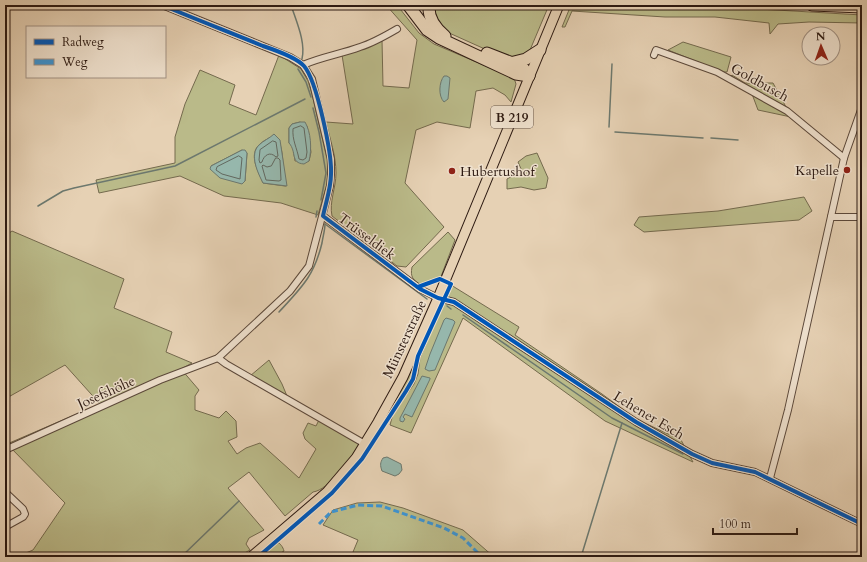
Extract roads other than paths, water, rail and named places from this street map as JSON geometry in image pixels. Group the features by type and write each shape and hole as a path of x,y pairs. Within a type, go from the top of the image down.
{"highway":[{"path":"408,5 427,30 439,38 516,74 529,76"},
{"path":"429,5 430,19 434,26 444,35 524,69 529,76"},
{"path":"812,5 862,7"},
{"path":"510,63 526,58 540,50"}],"main road":[{"name":"Münsterstraße","path":"251,557 327,492 356,458 403,378 438,298 559,5"}],"street":[{"path":"162,5 290,57 303,65 360,47 388,35 397,29"},
{"name":"Goldbusch","path":"654,55 656,50 717,72 787,111 844,158"},
{"name":"Trüsseldiek","path":"303,65 312,79 331,160 330,186 323,216 420,289 438,298"},
{"path":"770,478 788,410 844,158 862,107"},
{"name":"Josefshöhe","path":"5,450 160,380 218,358 290,290 309,266 323,216"},
{"path":"831,217 862,217"},
{"name":"Lehener Esch","path":"438,298 454,302 636,422 692,454 712,463 755,472 770,478 862,524"},
{"path":"218,358 365,444"},
{"path":"5,492 23,509 25,514 23,517 5,527"}],"water":[{"path":"444,76 450,78 448,99 444,102 440,89"},
{"path":"305,122 309,131 310,141 309,161 304,164 297,162 289,143 289,128 292,124"},
{"path":"274,134 280,140 287,186 263,183 255,164 256,149"},
{"path":"242,150 245,150 247,153 245,181 242,184 220,178 210,169 211,166"},
{"path":"446,318 455,322 435,370 429,371 425,369"},
{"path":"422,376 430,379 412,417 405,414 403,417 405,419 403,422 400,421 400,418"},
{"path":"387,457 401,464 402,470 399,474 395,476 382,471 381,461 383,458"}],"waterway":[{"path":"291,5 302,39 302,59"},
{"path":"609,127 612,64"},
{"path":"298,69 306,82 311,97"},
{"path":"38,206 63,191 175,166 305,99"},
{"path":"313,108 326,173 321,200"},
{"path":"615,132 703,138"},
{"path":"711,138 738,140"},
{"path":"316,217 317,211"},
{"path":"325,224 427,299"},
{"path":"279,312 301,288 311,273 319,254 325,224"},
{"path":"447,306 451,309"},
{"path":"463,315 612,418 683,454"},
{"path":"581,557 622,423"},
{"path":"181,557 239,501"}],"place":[{"name":"Kapelle","path":"847,170"},
{"name":"Hubertushof","path":"452,171"}]}
